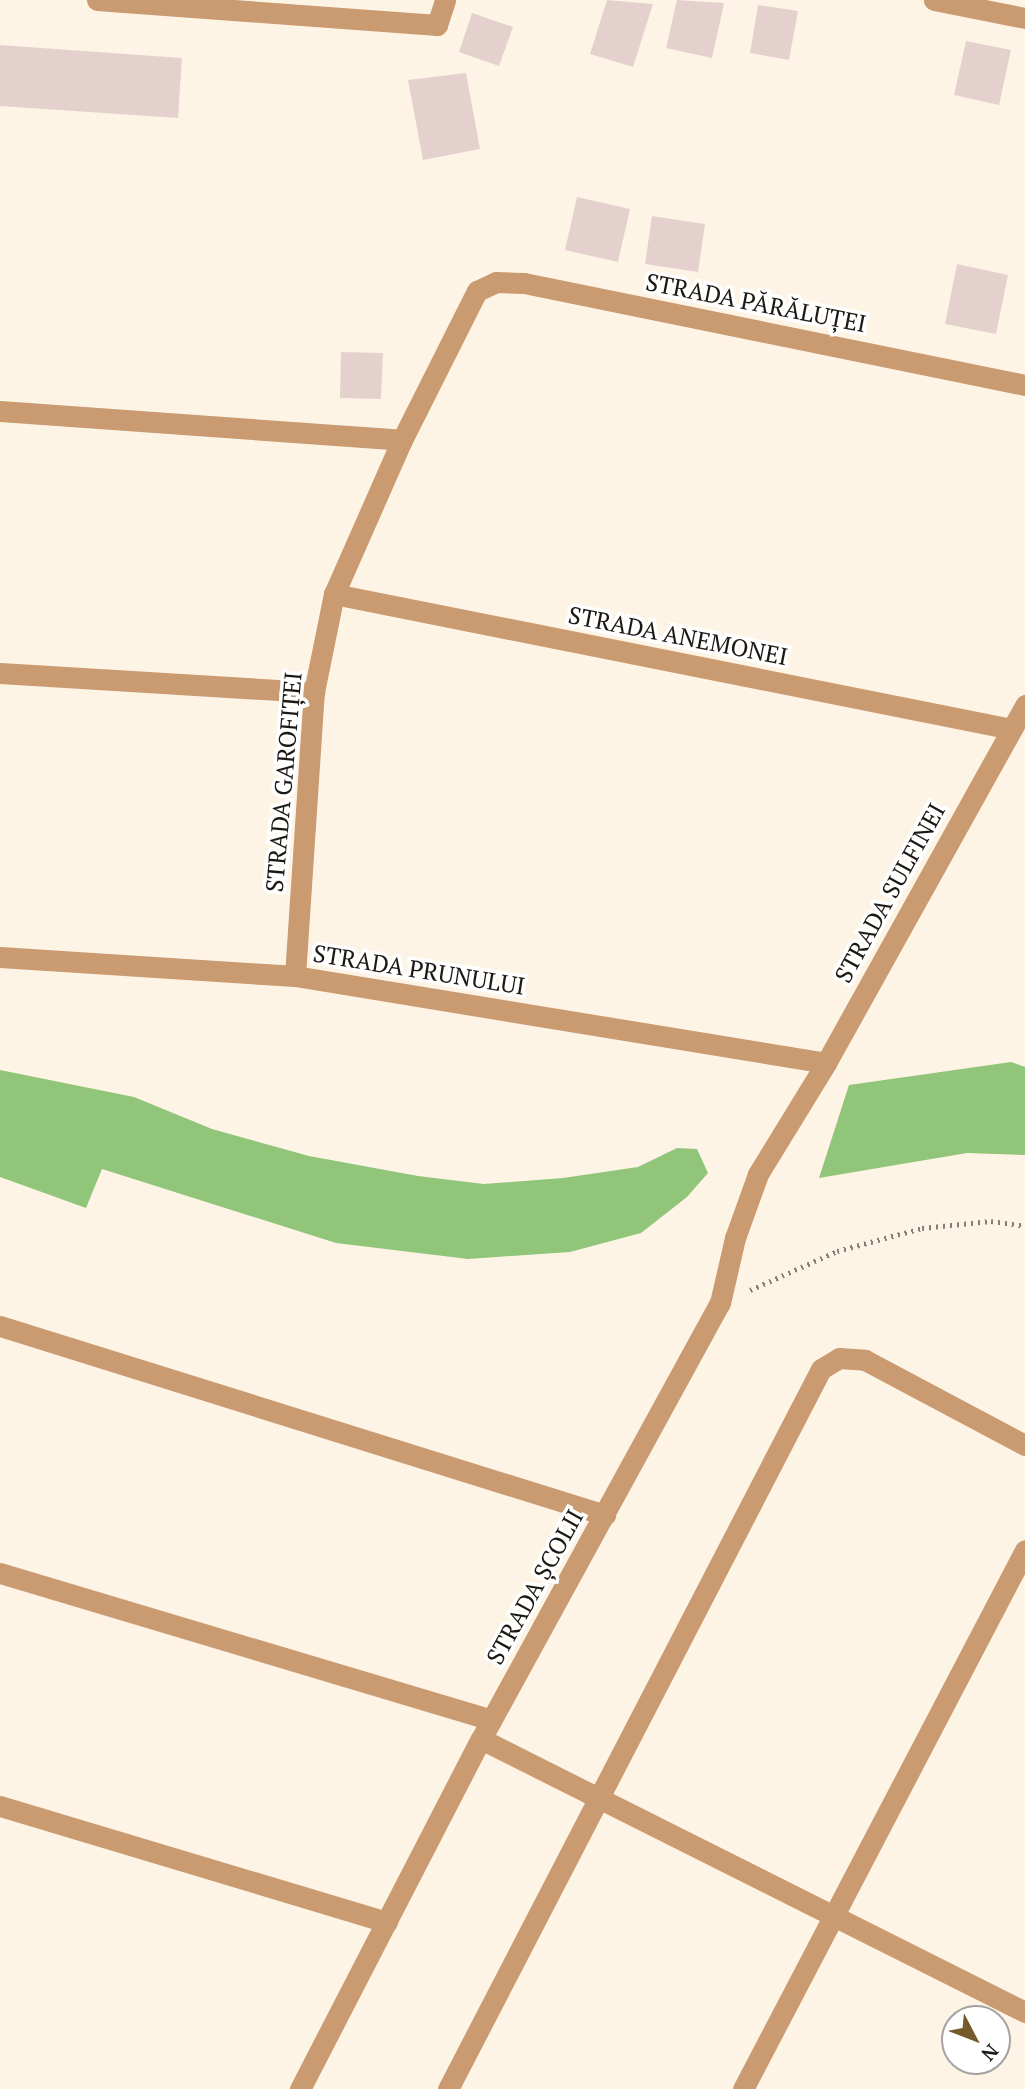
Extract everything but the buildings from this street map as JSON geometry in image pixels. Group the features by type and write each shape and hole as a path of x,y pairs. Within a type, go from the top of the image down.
{"street":[{"path":"97,0 437,25 445,0"},
{"path":"934,0 1025,18"},
{"name":"STRADA PĂRĂLUȚEI","path":"477,290 496,282 524,283 1025,385"},
{"name":"STRADA GAROFIȚEI","path":"295,976 314,692 334,594 402,440 477,290"},
{"path":"0,411 402,440"},
{"name":"STRADA ANEMONEI","path":"334,594 1012,729"},
{"path":"0,673 314,692"},
{"name":"STRADA SULFINEI","path":"797,1104 826,1063 1025,705"},
{"name":"STRADA PRUNULUI","path":"0,957 295,976 826,1063"},
{"name":"STRADA ȘCOLII","path":"300,2089 481,1739 720,1303 735,1238 758,1174 797,1104"},
{"path":"0,1326 605,1515"},
{"path":"448,2089 821,1370 839,1358 864,1360 1025,1445"},
{"path":"743,2089 1025,1550"},
{"path":"0,1573 492,1720"},
{"path":"481,1739 833,1918 1025,2012"},
{"path":"0,1806 387,1922"}],"path":[{"path":"720,1303 837,1251 922,1228 990,1221 1025,1226"}],"green space":[{"path":"1011,1062 1025,1067 1025,1155 967,1153 819,1178 849,1085"},
{"path":"0,1070 134,1097 212,1129 309,1156 418,1176 484,1184 563,1178 638,1167 677,1148 697,1149 708,1173 687,1197 641,1233 570,1252 468,1259 336,1243 102,1169 86,1208 0,1177"}]}
